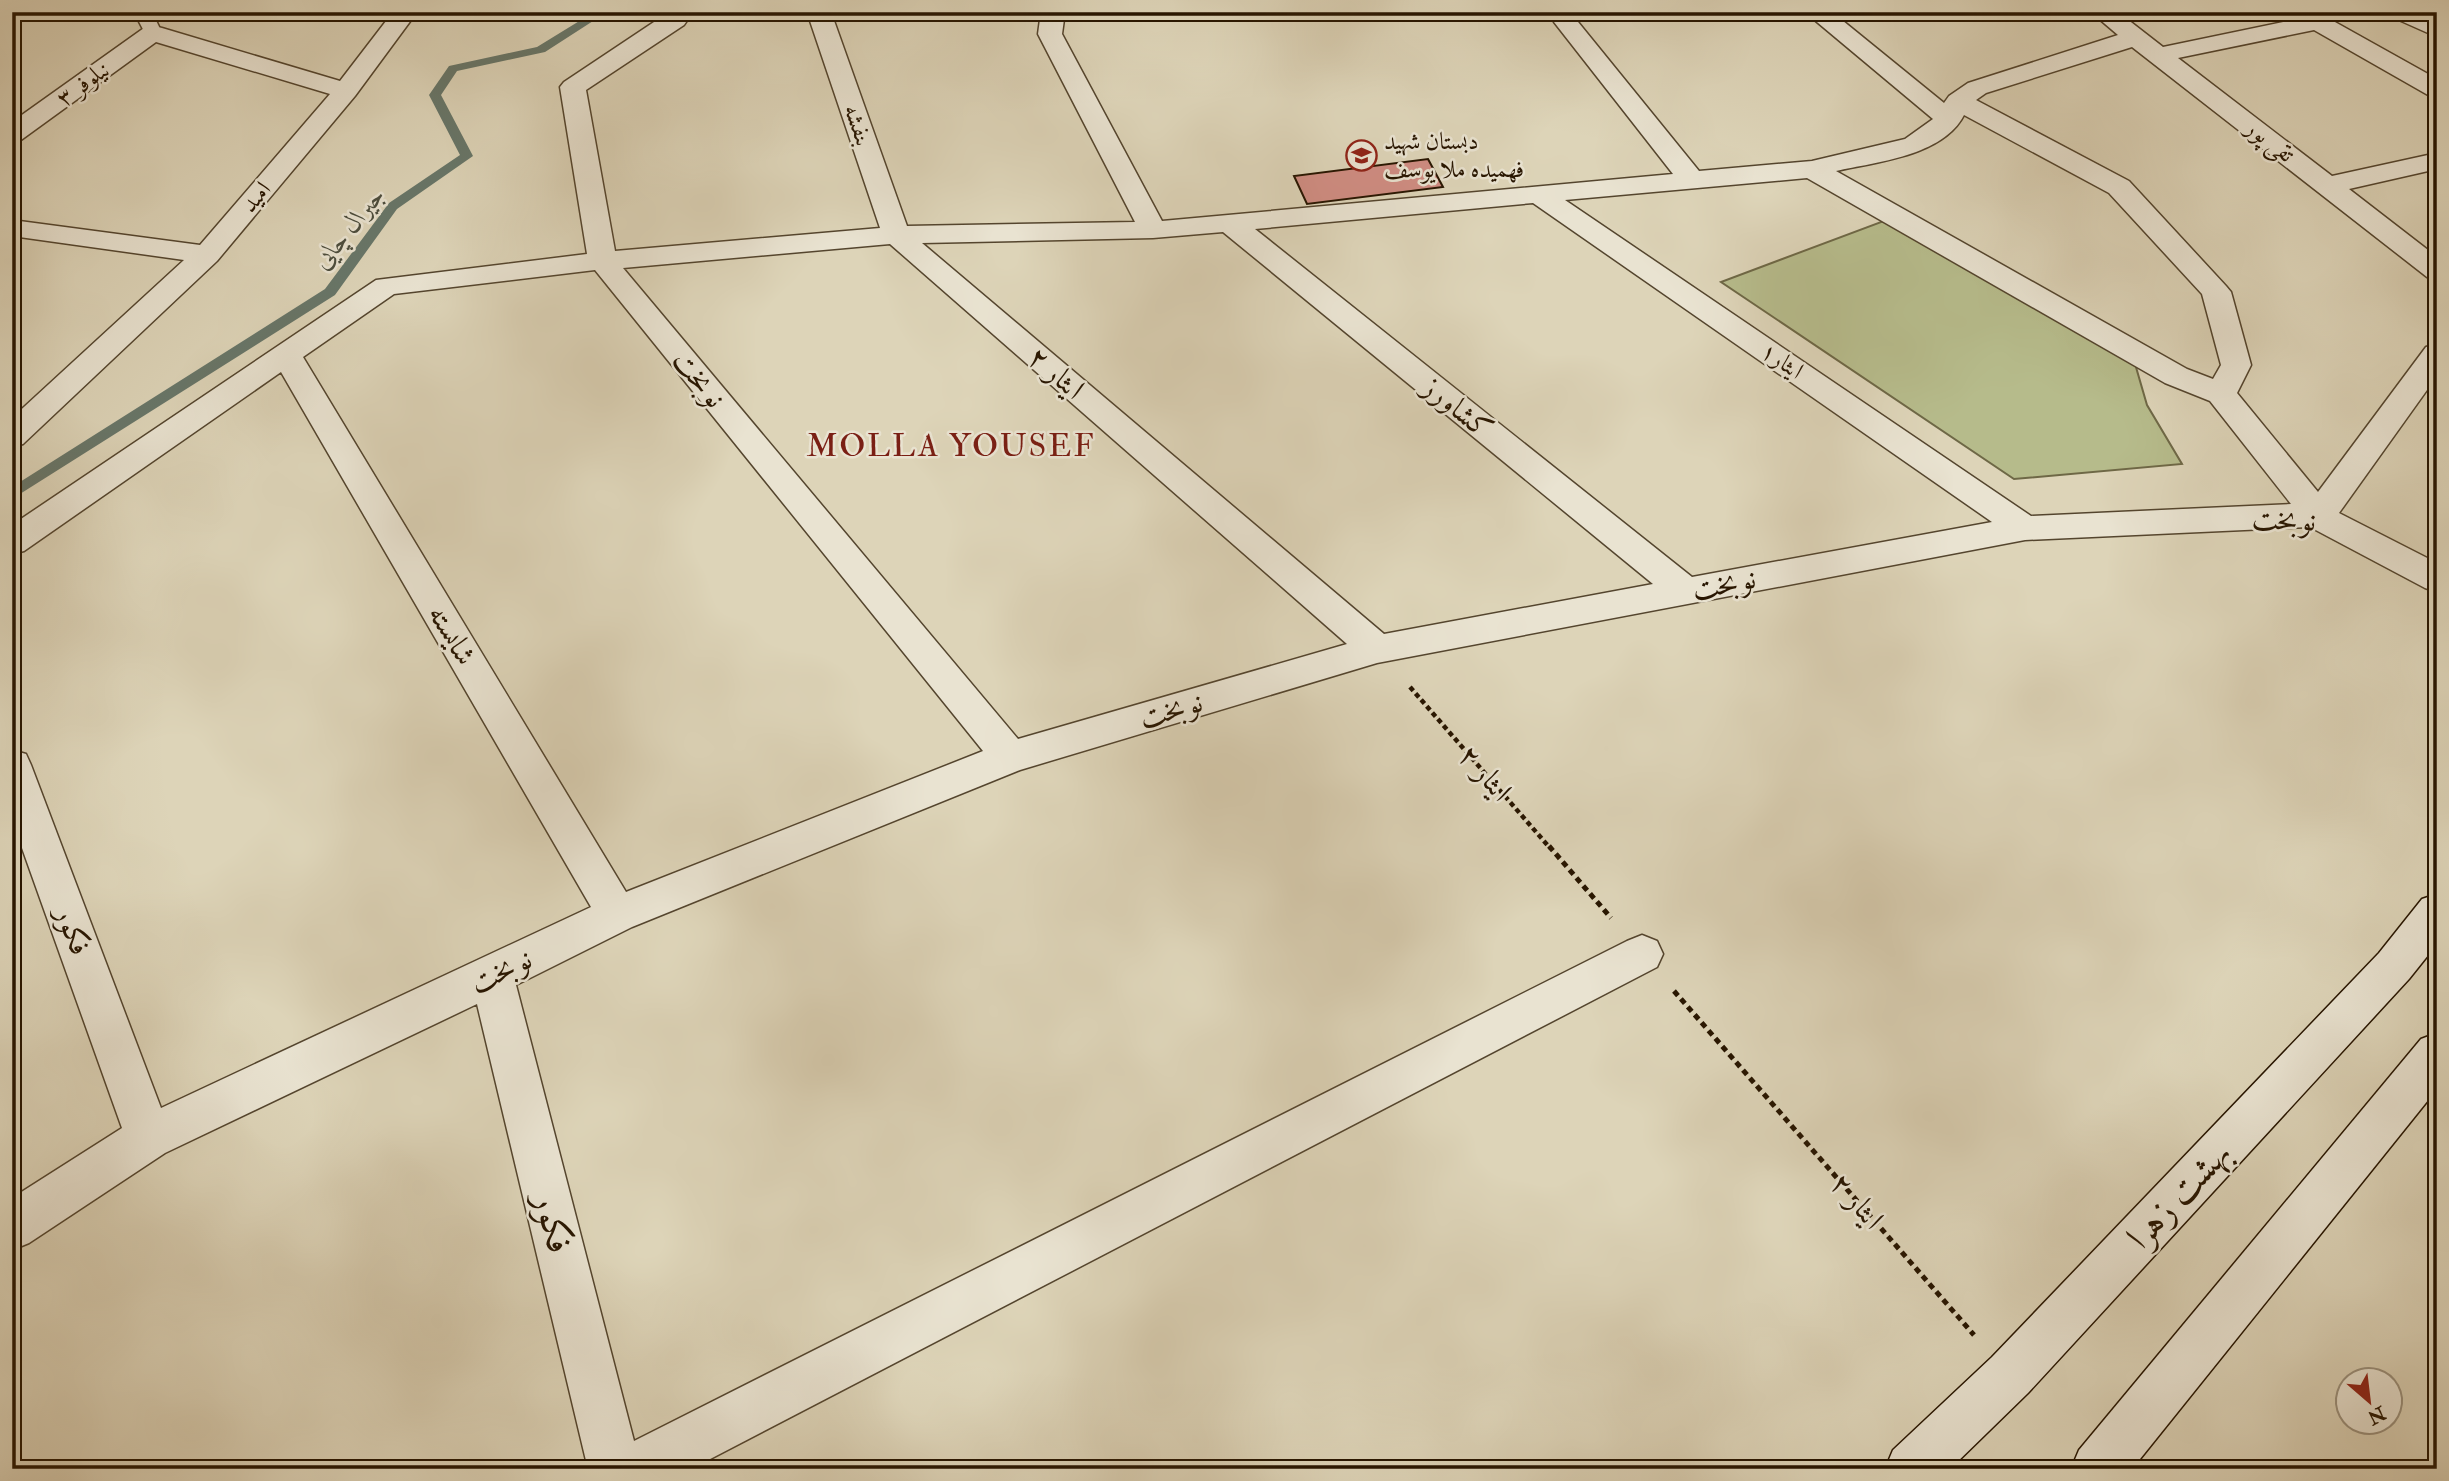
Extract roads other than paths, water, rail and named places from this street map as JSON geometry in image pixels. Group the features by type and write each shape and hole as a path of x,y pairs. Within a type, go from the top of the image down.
{"street":[{"name":"امید","path":"12,436 207,255 346,90 405,12"},
{"path":"602,261 573,87 676,20 681,12"},
{"path":"1053,12 1049,34 1153,230"},
{"path":"1817,12 1953,110 2119,187 2216,292 2236,365 2221,394"},
{"name":"تقی پور","path":"2103,12 2437,271"},
{"path":"2400,12 2437,30"},
{"name":"بنفشه","path":"820,15 896,235"},
{"path":"2160,55 2314,17 2437,90"},
{"path":"1566,22 1692,180"},
{"path":"148,23 346,90"},
{"name":"نیلوفر ۳","path":"12,134 148,23"},
{"path":"12,541 386,286 602,261 896,235 1153,230 1812,169 1914,145 1977,88 2138,37"},
{"path":"2326,186 2437,161"},
{"path":"1812,169 2176,376 2221,394 2319,516 2437,354"},
{"name":"ایثار۱","path":"1538,194 2025,528"},
{"name":"کشاورز","path":"1231,224 1685,592"},
{"path":"12,228 207,255"},
{"name":"ایثار ۲","path":"896,235 1377,649"},
{"name":"نوبخت","path":"602,261 1010,757"},
{"name":"شایسته","path":"287,356 617,914"},
{"name":"نوبخت","path":"12,1226 149,1137 492,976 617,914 1010,757 1377,649 2025,528 2319,516 2437,579"},
{"name":"فکور","path":"12,765 149,1137"},
{"name":"بهشت زهرا","path":"1912,1469 2010,1375 2394,966 2437,912"},
{"path":"635,1469 1642,954"},
{"name":"فکور","path":"492,976 615,1469"},
{"path":"2098,1469 2437,1054"}],"waterway":[{"name":"جیرال چایی","path":"12,494 330,292 393,206 467,156 435,95 453,68 541,50 602,12"}],"place":[{"name":"دبستان شهید فهمیده ملا یوسف","path":"1361,155"}],"district":[{"name":"MOLLA YOUSEF","path":"951,446"}]}
